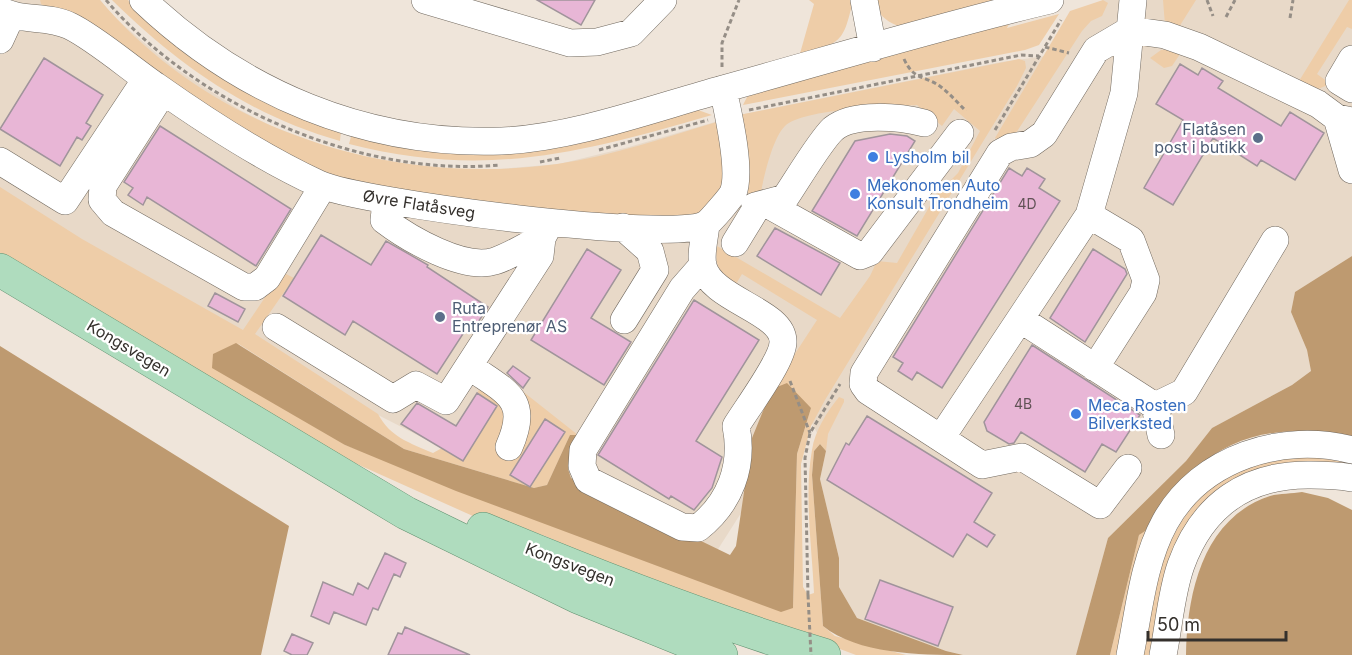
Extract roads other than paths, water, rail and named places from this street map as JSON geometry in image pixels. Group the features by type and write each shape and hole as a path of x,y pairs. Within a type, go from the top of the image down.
{"main road":[{"name":"Kongsvegen","path":"0,270 406,513 489,556 578,597 721,655"},
{"name":"Kongsvegen","path":"321,461 571,566 768,638 824,655"}],"street":[{"path":"143,0 178,33 221,64 288,100 356,125 419,137 502,141 587,128 1050,0"},
{"path":"425,0 570,43 597,42 631,33 663,0"},
{"path":"864,0 873,48"},
{"path":"941,438 1089,215 1124,93 1133,0"},
{"name":"Øvre Flatåsveg","path":"4,22 35,17 70,25 155,86 276,163 323,186 386,202 546,230 623,227 684,230 706,224"},
{"path":"1128,468 1100,505 1022,457 990,473 868,391 863,384 864,373 1000,153 1011,147 1030,144 1044,134 1096,50 1130,30 1165,35 1199,47 1336,114"},
{"path":"1348,76 1336,114 1352,170"},
{"path":"0,161 65,201 155,86"},
{"path":"155,86 104,186 102,200 113,213 243,286 255,286 267,278 323,186"},
{"path":"703,265 682,289 583,450 582,466 588,480 682,527 698,528 716,514 733,484 739,442 736,426 780,356 784,340 777,326 711,283 703,265 706,224 733,193 735,157 723,89"},
{"path":"735,243 762,205 785,198 834,129 856,120 899,116 924,123"},
{"path":"733,193 762,205 860,256 870,252 960,133"},
{"path":"386,202 384,220 407,237 470,263 495,261 546,230"},
{"path":"1089,215 1131,240 1146,280 1143,293 1095,368"},
{"path":"623,227 650,251 655,270 624,320"},
{"path":"276,327 393,399 416,385 446,401 540,256 546,230"},
{"path":"1155,406 1184,392 1275,240"},
{"path":"1020,319 1155,406 1161,435"},
{"path":"468,366 508,395 516,406 520,418 509,447"},
{"path":"1130,655 1153,550 1165,522 1180,500 1200,480 1220,466 1255,451 1297,444 1336,446 1352,450"},
{"path":"1163,655 1181,566 1197,529 1212,512 1234,493 1266,480 1292,475 1334,474 1352,478"},
{"path":"1316,475 1352,493"}],"place":[{"name":"Flatåsen post i butikk","path":"1258,138"},
{"name":"Lysholm bil","path":"873,157"},
{"name":"Mekonomen Auto Konsult Trondheim","path":"855,194"},
{"name":"Ruta Entreprenør AS","path":"440,317"},
{"name":"Meca Rosten Bilverksted","path":"1076,414"}]}
